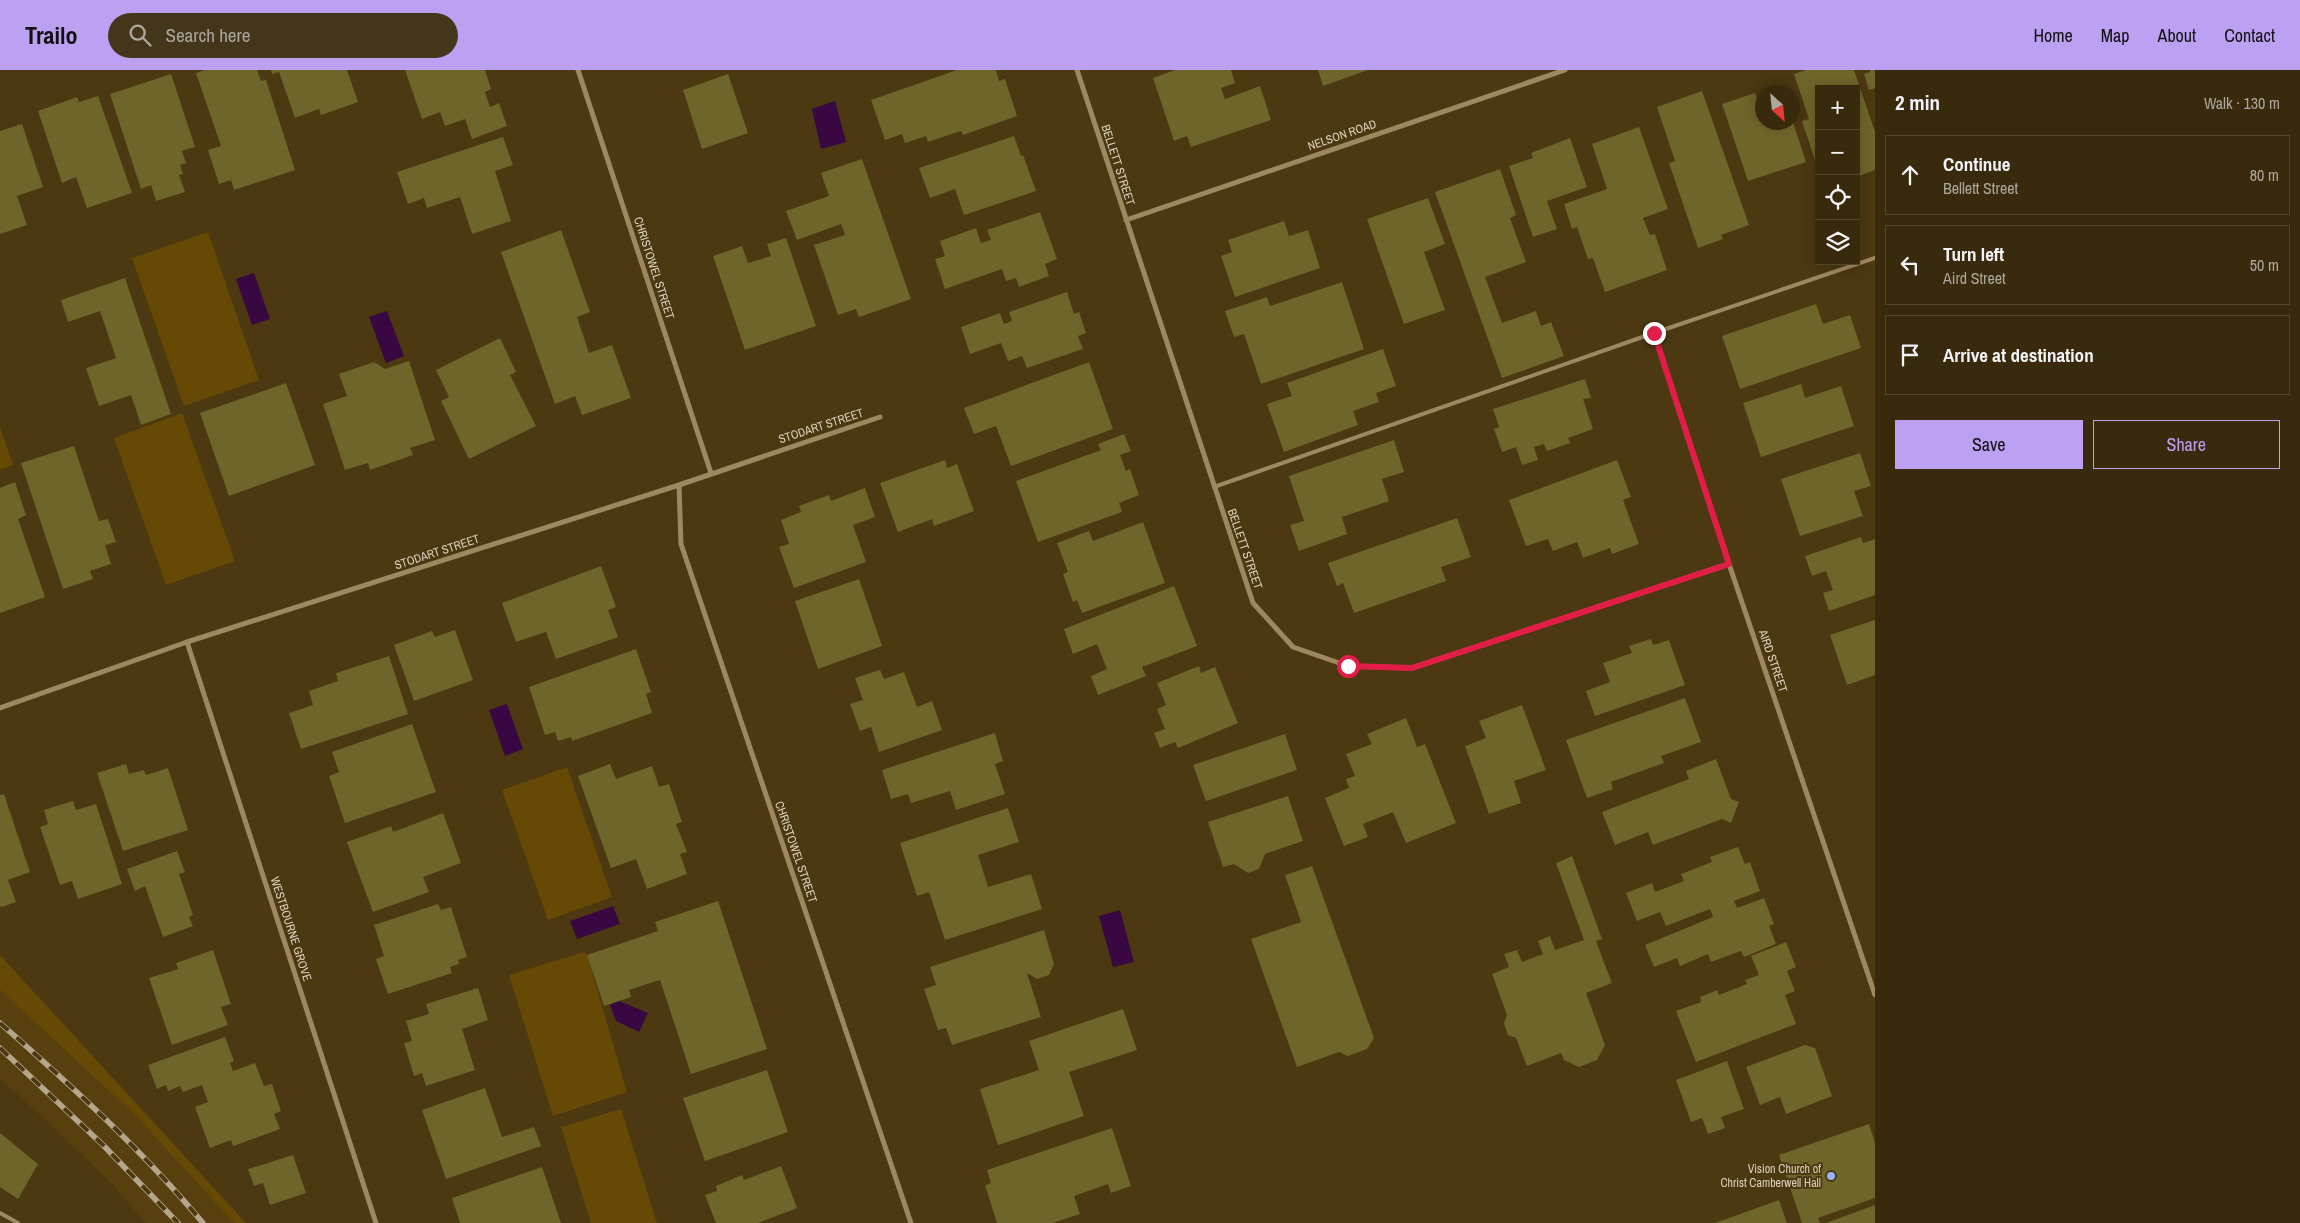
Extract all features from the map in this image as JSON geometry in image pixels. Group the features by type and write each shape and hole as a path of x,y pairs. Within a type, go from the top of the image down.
{"street":[{"name":"CHRISTOWEL STREET","path":"578,70 711,473"},
{"name":"BELLETT STREET","path":"1076,70 1253,604 1293,646 1348,666 1412,668 1729,564"},
{"name":"NELSON ROAD","path":"1126,220 1565,70"},
{"name":"AIRD STREET","path":"1654,333 1729,564 1875,995"},
{"name":"STODART STREET","path":"0,708 187,642 679,485 880,417"},
{"name":"CHRISTOWEL STREET","path":"679,485 681,544 911,1223"},
{"name":"WESTBOURNE GROVE","path":"187,642 376,1223"}],"lane":[{"path":"1214,487 1875,258"},
{"path":"0,1213 18,1223"}],"shaded area":[{"path":"835,101 846,142 821,149 812,109"},
{"path":"208,232 259,380 184,406 132,258"},
{"path":"254,273 270,319 252,325 236,279"},
{"path":"387,311 404,356 386,363 369,317"},
{"path":"182,413 235,561 166,585 114,438"},
{"path":"0,427 13,465 0,470"},
{"path":"507,704 523,749 505,756 489,710"},
{"path":"567,767 612,897 548,920 502,790"},
{"path":"613,906 620,924 577,939 570,921"},
{"path":"1120,910 1134,962 1113,967 1099,916"},
{"path":"584,952 587,955 627,1092 553,1116 509,975"},
{"path":"0,955 246,1223 234,1223 134,1114 0,990"},
{"path":"0,990 134,1114 234,1223 146,1223 106,1178 0,1079"},
{"path":"619,1001 648,1013 639,1032 616,1021 610,1005"},
{"path":"621,1109 657,1223 591,1223 561,1127"}],"building":[{"path":"205,70 257,70 261,81 266,80 295,170 234,190 231,180 219,184 208,150 221,146 196,73"},
{"path":"271,70 347,70 358,102 321,115 319,109 295,118 279,72 272,74"},
{"path":"405,70 485,70 491,89 485,92 490,107 499,103 507,126 472,139 465,119 445,126 440,112 422,119"},
{"path":"957,70 996,70 999,81 1005,79 1017,116 963,135 961,131 928,142 926,136 905,143 902,134 885,140 871,100"},
{"path":"1175,70 1231,70 1235,83 1221,88 1225,99 1260,86 1271,120 1191,147 1187,136 1174,141 1153,78"},
{"path":"1318,70 1368,70 1323,86"},
{"path":"1806,70 1854,70 1859,85 1815,85 1815,160 1802,121 1809,119 1800,92 1800,85 1798,85 1794,74"},
{"path":"1870,70 1875,70 1875,88 1869,90 1864,74 1870,72"},
{"path":"171,74 195,147 182,151 186,163 180,165 183,174 179,175 185,192 156,201 151,185 141,189 110,94"},
{"path":"728,74 748,133 702,149 683,90"},
{"path":"1860,88 1875,132 1875,170 1860,176"},
{"path":"1702,91 1749,225 1721,235 1723,239 1698,248 1669,163 1675,161 1657,107"},
{"path":"1755,93 1755,130 1796,130 1806,162 1748,181 1722,104"},
{"path":"98,96 132,193 87,208 76,177 62,183 38,111 77,97 79,102"},
{"path":"22,124 43,187 17,196 27,225 0,234 0,131"},
{"path":"1639,127 1668,209 1643,218 1650,235 1655,234 1667,270 1605,292 1593,258 1588,259 1577,227 1572,229 1564,204 1607,189 1592,144"},
{"path":"1014,136 1036,191 964,215 955,189 930,198 919,168"},
{"path":"503,137 513,165 495,171 511,221 472,234 460,197 427,208 424,198 408,204 397,172"},
{"path":"1570,138 1587,187 1547,201 1557,229 1533,237 1509,166 1533,158 1531,153"},
{"path":"862,159 911,299 859,317 856,309 838,315 814,245 845,235 841,224 797,240 786,211 829,196 821,173"},
{"path":"1500,169 1516,215 1510,218 1526,262 1485,277 1502,323 1536,311 1541,326 1551,322 1564,356 1502,378 1435,192"},
{"path":"1428,198 1445,244 1424,252 1445,310 1404,324 1367,219"},
{"path":"1040,212 1057,259 1045,264 1049,276 1019,287 1016,278 1006,281 1002,269 945,289 935,259 945,256 940,241 976,228 981,243 991,240 987,230"},
{"path":"1284,221 1289,236 1308,230 1320,268 1235,297 1221,256 1232,252 1228,240"},
{"path":"561,230 590,312 577,317 589,353 612,345 631,398 582,415 575,396 555,404 501,252"},
{"path":"786,238 816,326 745,350 713,256 742,246 748,263 771,256 767,244"},
{"path":"125,278 171,414 141,425 131,395 99,406 86,368 116,358 100,311 68,322 61,300"},
{"path":"1342,282 1364,349 1261,384 1244,334 1234,337 1225,311 1267,297 1270,306"},
{"path":"1067,292 1074,314 1079,312 1086,333 1078,336 1083,349 1027,368 1022,356 1008,361 1001,343 970,354 961,327 1000,313 1004,324 1012,321 1009,312"},
{"path":"1816,304 1823,324 1850,315 1861,348 1740,389 1722,336"},
{"path":"500,338 516,372 510,375 536,426 469,459 441,401 449,397 436,370"},
{"path":"1383,349 1396,386 1376,393 1379,402 1353,411 1358,425 1284,452 1267,404 1292,396 1287,383"},
{"path":"409,361 435,440 410,448 413,455 370,470 368,463 345,470 323,404 347,396 339,374 374,362 385,369"},
{"path":"1089,362 1113,429 1011,466 996,426 974,434 964,408"},
{"path":"1585,379 1591,398 1583,399 1593,429 1568,438 1570,443 1547,451 1544,444 1534,447 1538,460 1522,465 1516,447 1502,452 1494,429 1499,427 1493,409"},
{"path":"286,383 315,465 229,496 200,413"},
{"path":"1801,384 1805,398 1841,386 1854,426 1761,457 1743,403"},
{"path":"1124,434 1131,451 1120,455 1126,471 1130,469 1139,495 1119,503 1122,512 1038,542 1016,481 1101,450 1098,444"},
{"path":"1394,440 1404,472 1382,479 1389,501 1342,517 1347,534 1299,551 1290,525 1304,521 1289,476"},
{"path":"74,446 99,521 108,519 116,542 105,545 111,564 90,571 93,579 63,589 21,463"},
{"path":"1860,453 1871,486 1854,491 1863,516 1800,536 1781,479"},
{"path":"945,460 947,468 957,464 974,511 934,526 932,519 898,532 880,483"},
{"path":"1617,460 1631,497 1623,500 1639,544 1612,554 1610,548 1583,558 1577,542 1553,551 1548,539 1526,546 1509,500"},
{"path":"15,482 26,515 18,519 45,597 0,613 0,488"},
{"path":"865,488 875,517 853,525 866,562 794,588 779,547 789,544 781,520 801,512 799,506 829,495 831,501"},
{"path":"1457,518 1471,557 1441,567 1446,581 1354,613 1343,583 1337,586 1328,563"},
{"path":"1143,522 1165,583 1082,613 1077,600 1073,602 1063,574 1068,572 1057,543 1089,531 1093,541"},
{"path":"1861,537 1863,543 1875,539 1875,595 1829,611 1823,593 1833,590 1826,571 1812,576 1805,556"},
{"path":"601,566 616,607 608,610 618,637 556,659 546,632 516,642 502,603"},
{"path":"859,579 882,646 818,669 795,601"},
{"path":"1174,586 1197,646 1142,667 1146,676 1098,695 1091,676 1107,669 1097,644 1073,654 1064,629"},
{"path":"1875,620 1875,675 1847,685 1830,635"},
{"path":"455,630 473,680 414,701 394,645 432,631 435,637"},
{"path":"1651,639 1653,645 1669,640 1685,685 1595,716 1586,691 1610,682 1603,663 1632,653 1629,646"},
{"path":"636,649 651,692 646,694 652,713 572,741 571,737 558,741 555,732 545,735 529,687"},
{"path":"389,656 408,714 301,749 289,713 313,705 309,691 338,681 336,673"},
{"path":"1199,666 1201,673 1215,667 1238,723 1178,748 1175,742 1160,748 1154,733 1165,729 1157,709 1166,705 1157,683"},
{"path":"880,670 884,679 904,672 917,707 932,701 942,730 879,752 871,727 860,731 850,704 863,700 855,678"},
{"path":"1685,698 1701,742 1661,756 1664,763 1611,782 1613,789 1587,798 1566,740"},
{"path":"1522,705 1546,770 1514,781 1521,803 1489,814 1465,746 1486,738 1479,721"},
{"path":"1406,718 1417,747 1425,744 1456,823 1406,843 1393,812 1363,824 1368,837 1344,846 1325,798 1349,788 1346,779 1355,776 1346,754 1372,744 1367,734"},
{"path":"412,724 436,792 345,823 329,776 339,772 332,752"},
{"path":"995,733 1003,761 995,764 1005,794 956,810 950,791 911,803 908,794 891,799 882,770"},
{"path":"1285,734 1297,770 1206,801 1193,765"},
{"path":"1716,759 1731,799 1739,802 1731,823 1722,819 1653,845 1648,832 1615,845 1602,812 1689,779 1686,771"},
{"path":"126,764 129,774 144,770 146,775 168,768 188,830 123,851 97,773"},
{"path":"610,764 616,779 652,766 659,787 669,784 682,822 676,824 687,852 680,854 687,874 647,889 636,859 611,868 578,776"},
{"path":"4,794 30,872 8,880 16,902 2,907 0,906 0,795"},
{"path":"1288,796 1303,841 1265,854 1259,869 1248,873 1234,864 1223,867 1208,822"},
{"path":"73,801 76,810 96,804 122,884 78,899 72,881 60,885 40,827 48,824 44,810"},
{"path":"1008,808 1019,842 978,855 988,887 1031,874 1042,909 945,940 929,892 917,896 900,843"},
{"path":"443,813 461,863 423,877 429,892 373,912 347,842 391,826 393,832"},
{"path":"1738,847 1745,864 1750,862 1760,891 1734,901 1737,908 1764,898 1774,924 1769,926 1776,944 1744,957 1741,951 1711,962 1708,954 1680,966 1677,958 1654,967 1645,945 1713,917 1712,914 1710,909 1666,926 1660,912 1637,921 1626,893 1652,883 1655,892 1684,881 1681,874 1712,862 1710,857"},
{"path":"177,851 185,872 179,874 193,915 189,917 193,926 163,937 145,886 135,891 127,869"},
{"path":"1572,856 1602,939 1596,941 1612,983 1586,993 1605,1045 1597,1060 1579,1067 1564,1060 1561,1053 1527,1066 1516,1038 1508,1035 1504,1023 1507,1015 1492,974 1509,967 1504,954 1517,950 1522,962 1543,954 1538,941 1550,936 1555,950 1584,940 1556,863"},
{"path":"1312,866 1374,1038 1367,1049 1348,1056 1339,1052 1297,1067 1251,939 1301,922 1285,875"},
{"path":"718,901 767,1049 691,1074 660,980 629,990 631,997 604,1006 587,955 658,931 655,922"},
{"path":"438,904 441,910 451,907 467,957 458,960 459,964 450,967 452,973 388,994 376,959 384,956 374,925"},
{"path":"1044,930 1054,964 1049,975 1037,979 1027,973 1041,1017 952,1045 946,1028 938,1030 924,989 936,985 930,967"},
{"path":"1786,942 1796,967 1787,971 1795,991 1785,995 1796,1024 1696,1062 1676,1011 1701,1002 1700,997 1717,990 1719,995 1747,984 1745,980 1759,975 1751,956"},
{"path":"213,950 231,1004 221,1007 228,1025 172,1045 149,978 178,969 176,963"},
{"path":"478,988 488,1020 462,1029 475,1070 426,1086 422,1073 414,1076 404,1043 412,1041 406,1021 429,1014 426,1004"},
{"path":"1123,1009 1137,1050 1069,1072 1084,1116 998,1145 980,1089 1039,1070 1029,1041"},
{"path":"225,1037 234,1061 230,1063 233,1071 255,1063 264,1086 272,1084 281,1111 274,1114 280,1129 233,1146 231,1140 210,1148 195,1107 208,1102 202,1085 183,1092 180,1086 168,1091 166,1085 157,1089 148,1065"},
{"path":"1805,1045 1815,1048 1832,1096 1786,1114 1780,1097 1760,1105 1746,1067"},
{"path":"1727,1061 1744,1109 1721,1117 1725,1128 1708,1134 1702,1118 1691,1122 1676,1080"},
{"path":"767,1070 788,1132 705,1161 683,1098"},
{"path":"485,1088 502,1137 534,1127 541,1146 446,1179 422,1110"},
{"name":"Vision Church of Christ Camberwell Hall","path":"1869,1124 1875,1143 1875,1198 1818,1218 1820,1223 1802,1223 1779,1155"},
{"path":"1112,1128 1131,1186 1111,1193 1108,1184 1074,1196 1080,1214 1053,1223 997,1223 985,1185 991,1183 987,1170"},
{"path":"0,1133 38,1164 18,1199 0,1187"},
{"path":"293,1155 306,1193 270,1205 263,1183 254,1186 248,1169"},
{"path":"781,1166 797,1208 758,1223 716,1223 705,1195 717,1191 716,1186 742,1175 744,1180"},
{"path":"542,1167 561,1223 460,1223 452,1198"},
{"path":"1779,1200 1787,1223 1715,1223"},
{"path":"1875,1205 1875,1223 1826,1223"}],"railway":[{"path":"0,1023 106,1119 156,1170 203,1223"},
{"path":"0,1048 103,1145 178,1223"}],"place":[{"name":"Vision Church of Christ Camberwell Hall","path":"1831,1176"}],"route":[{"path":"1348,666 1412,668 1729,564 1654,333"}]}
